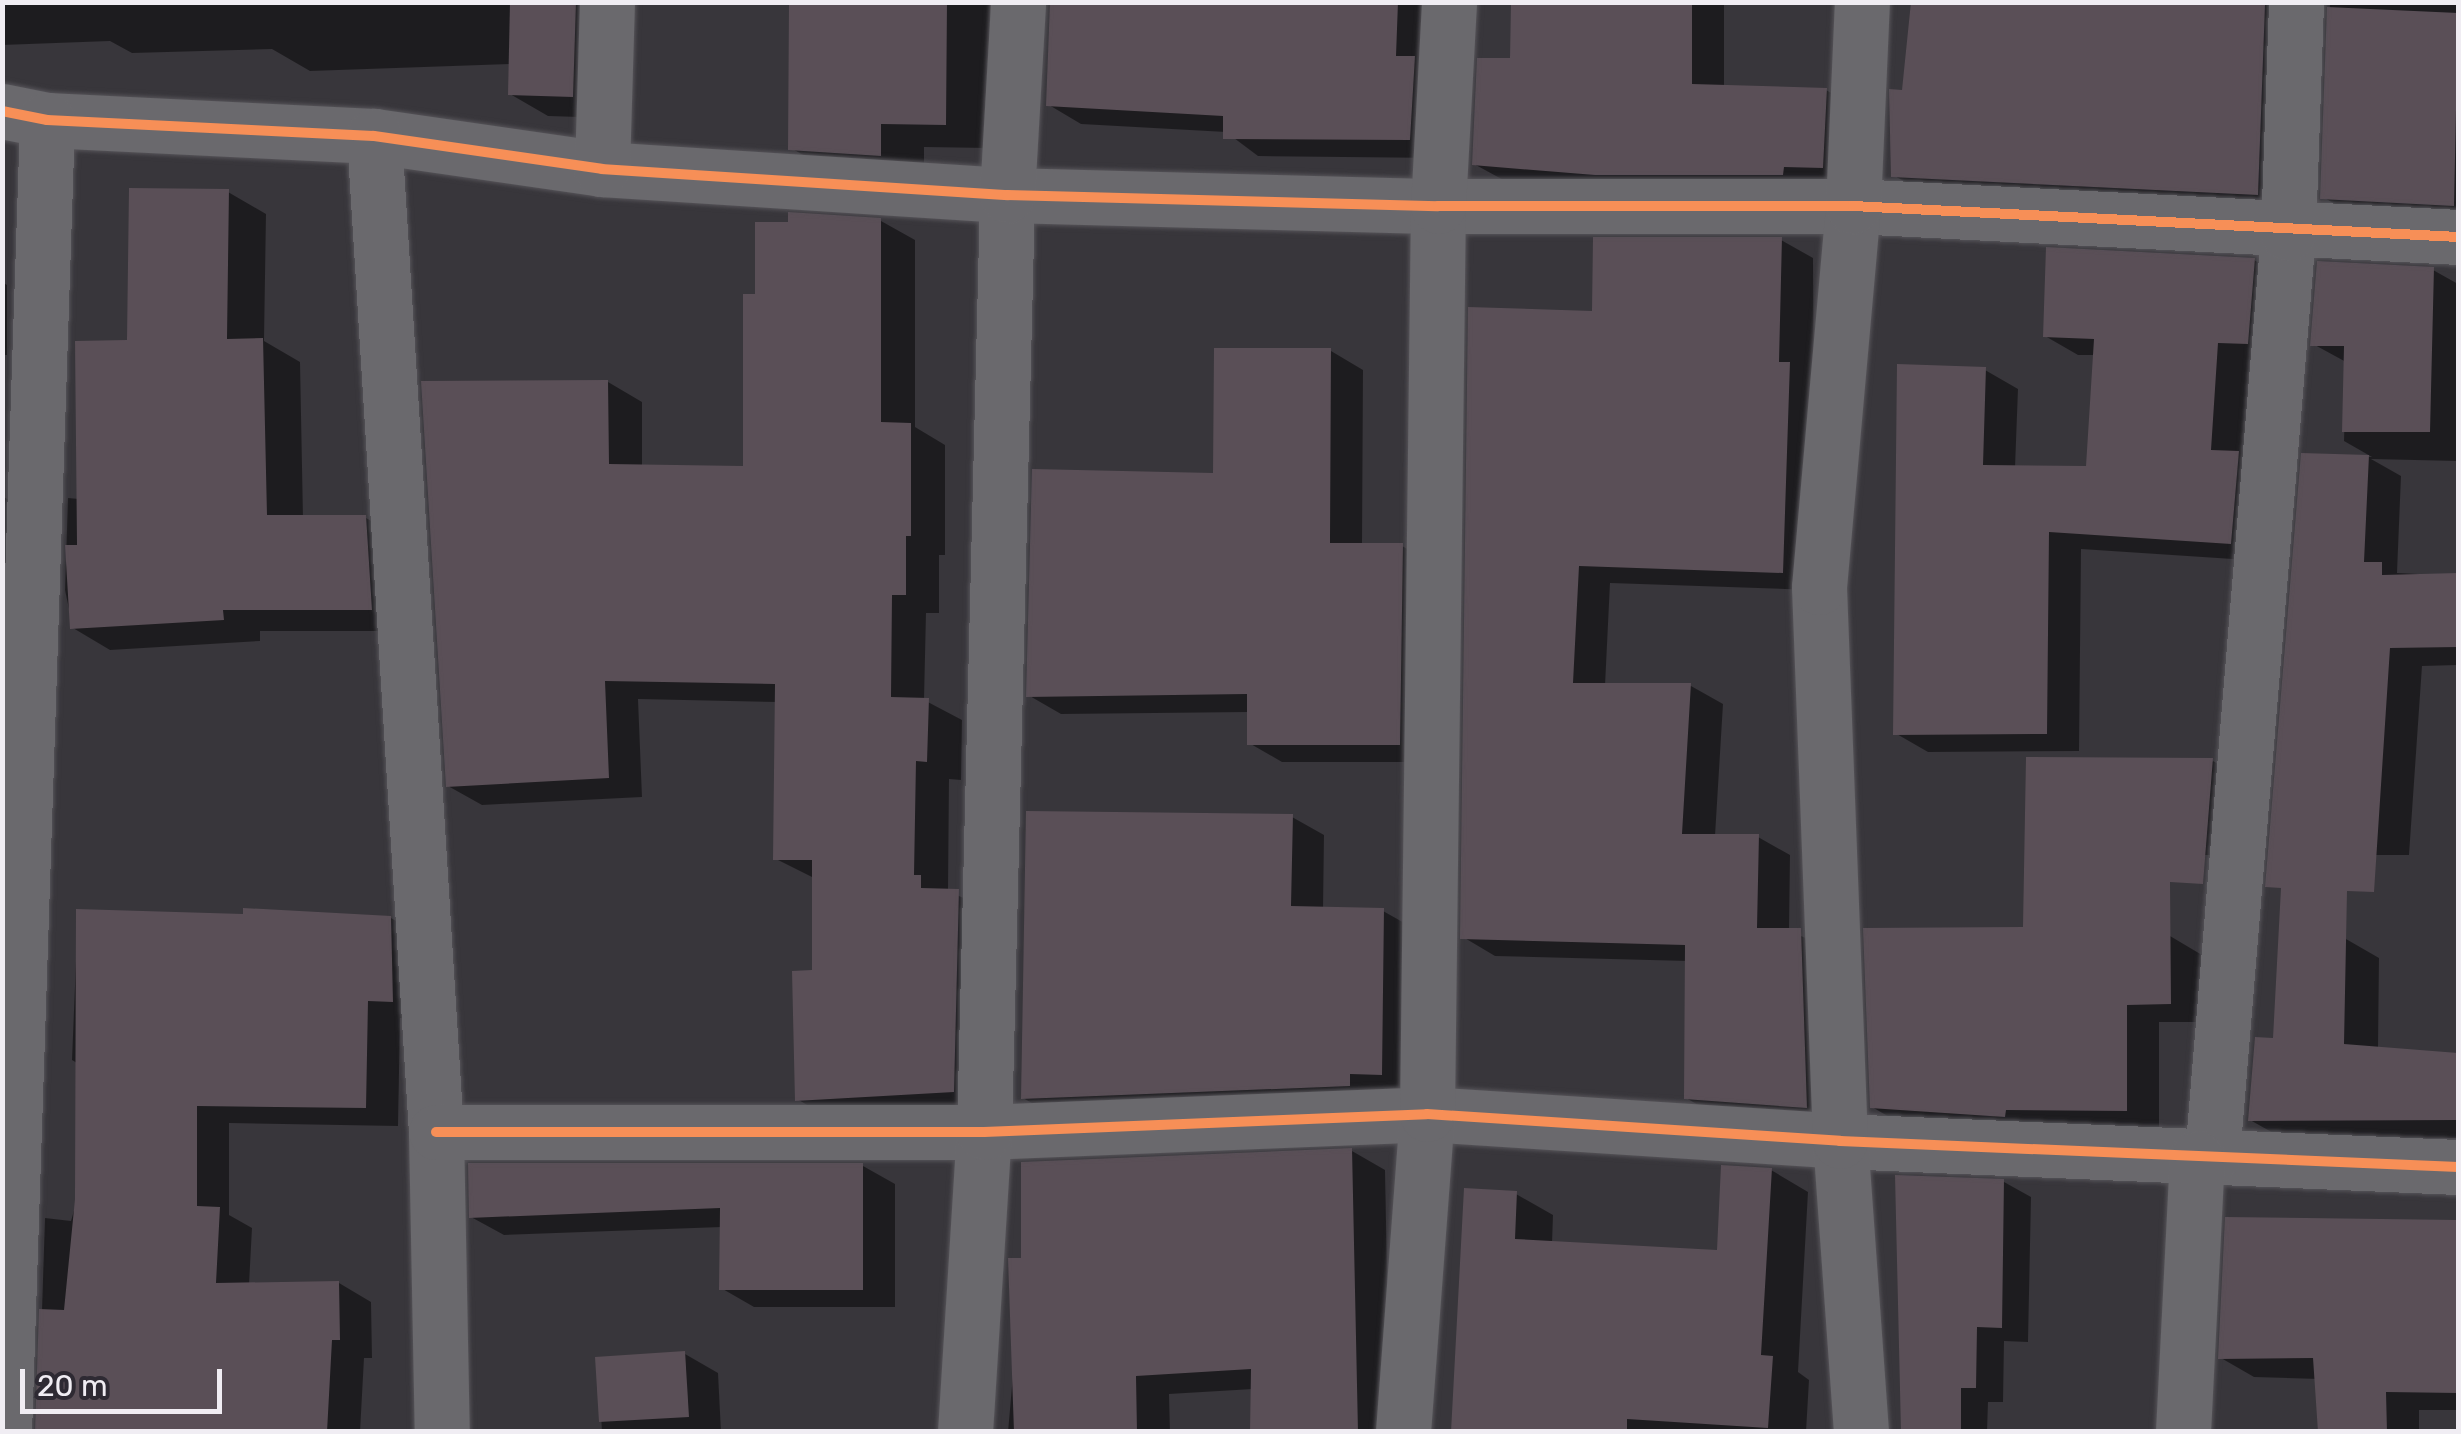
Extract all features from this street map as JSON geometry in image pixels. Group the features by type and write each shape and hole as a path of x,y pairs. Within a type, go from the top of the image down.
{"street":[{"path":"602,169 607,2"},
{"path":"966,1432 984,1132 1007,195 1018,2"},
{"path":"1403,1432 1427,1114 1438,206 1450,2"},
{"path":"1862,2 1853,206 1819,587 1840,1141 1862,1432"},
{"path":"2183,1432 2204,1157 2288,233 2296,2"},
{"path":"4,1432 25,116 374,136 602,169 1007,195 1438,206 1853,206 2288,233 2458,237"},
{"path":"374,136 436,1132 442,1432"},
{"path":"436,1132 984,1132 1427,1114 1840,1141 2458,1166"}],"building":[{"path":"510,2 576,2 573,97 508,95"},
{"path":"789,2 947,2 946,125 881,124 881,156 788,150"},
{"path":"1050,2 1398,2 1396,56 1415,56 1410,140 1223,139 1223,116 1046,106"},
{"path":"1511,2 1692,2 1692,84 1827,88 1823,168 1784,167 1783,175 1595,175 1472,165 1477,58 1510,58"},
{"path":"1911,2 2265,5 2258,195 1891,177 1889,89 1902,90"},
{"path":"2327,7 2458,13 2454,206 2320,199"},
{"path":"129,188 229,189 227,339 263,338 267,515 366,515 372,610 223,610 224,620 70,629 65,545 77,545 75,341 127,340"},
{"path":"788,212 881,218 881,422 911,423 911,536 906,536 906,595 892,595 891,697 929,698 927,762 916,761 914,875 921,875 921,888 959,889 954,1092 795,1101 792,971 812,970 812,860 773,860 775,684 605,681 609,778 446,787 421,381 608,380 609,464 743,466 743,294 755,294 755,222 788,222"},
{"path":"1593,237 1782,237 1779,362 1790,362 1783,573 1579,566 1573,683 1691,683 1682,834 1759,834 1757,928 1801,928 1807,1108 1684,1099 1685,945 1460,939 1468,307 1592,311"},
{"path":"2046,247 2255,258 2248,344 2218,343 2211,450 2239,451 2231,544 2049,532 2047,734 1893,735 1897,364 1986,367 1983,465 2086,466 2094,339 2043,337"},
{"path":"2317,261 2434,267 2430,432 2342,432 2344,346 2310,346"},
{"path":"1214,348 1331,348 1330,543 1403,543 1400,745 1247,745 1247,694 1026,697 1032,469 1213,473"},
{"path":"2301,453 2369,455 2364,562 2382,562 2382,575 2458,573 2458,647 2390,648 2374,892 2347,891 2344,1044 2458,1053 2458,1120 2248,1121 2255,1037 2273,1038 2281,888 2265,887"},
{"path":"2026,757 2213,758 2203,884 2170,882 2171,1004 2127,1005 2127,1111 2006,1110 2005,1117 1870,1108 1863,928 2023,927"},
{"path":"1026,811 1293,814 1291,906 1384,908 1382,1075 1350,1074 1350,1086 1021,1099"},
{"path":"243,908 391,916 393,1002 368,1001 366,1108 197,1106 197,1206 220,1207 216,1283 339,1281 340,1340 332,1340 327,1432 35,1432 39,1309 64,1310 75,1199 76,909 243,914"},
{"path":"1352,1148 1358,1432 1250,1432 1251,1369 1136,1376 1137,1432 1014,1432 1008,1258 1021,1258 1021,1162"},
{"path":"468,1163 863,1163 863,1290 719,1290 720,1208 469,1218"},
{"path":"1721,1165 1772,1168 1761,1355 1773,1356 1768,1428 1627,1419 1627,1432 1451,1432 1464,1188 1517,1191 1515,1239 1717,1250"},
{"path":"1895,1175 2004,1179 2002,1328 1977,1327 1976,1388 1961,1388 1961,1432 1901,1432"},
{"path":"2225,1217 2458,1220 2458,1393 2386,1392 2387,1432 2318,1432 2313,1358 2218,1359"},
{"path":"685,1351 689,1417 599,1422 595,1357"}],"cycle path":[{"path":"2,111 47,120 374,136 602,169 1007,195 1438,206 1853,206 2458,237"},
{"path":"436,1132 984,1132 1427,1114 1840,1141 2458,1167"}]}
